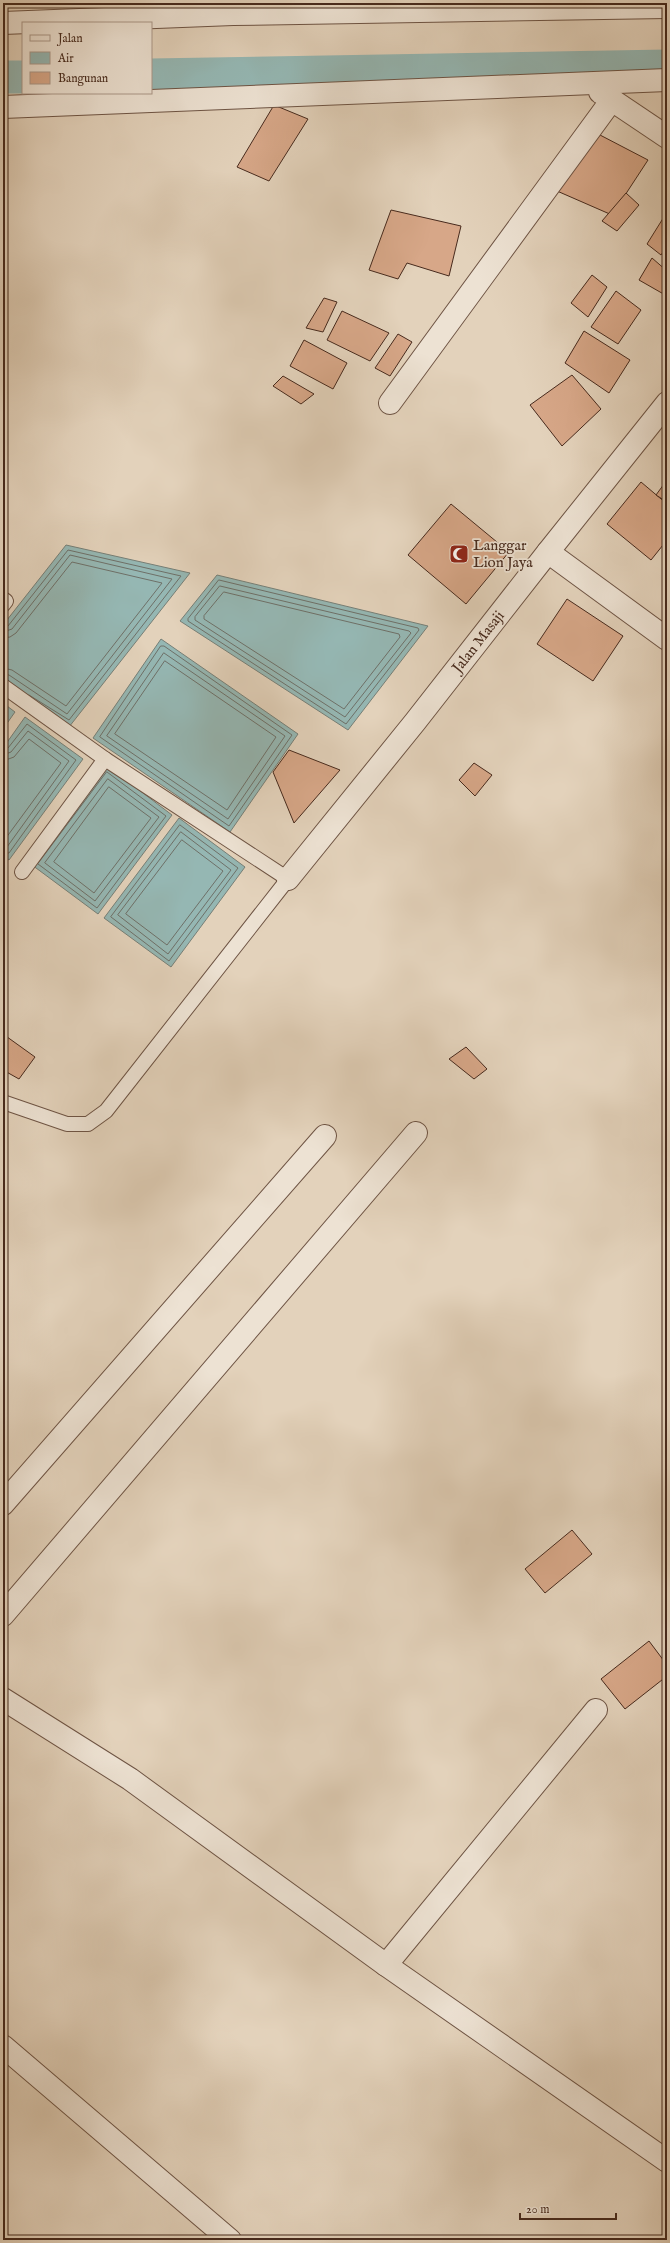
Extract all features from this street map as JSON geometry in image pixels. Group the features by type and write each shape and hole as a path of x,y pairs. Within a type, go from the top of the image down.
{"street":[{"path":"29,22 233,14 667,7"},
{"path":"3,23 22,22"},
{"path":"3,108 667,80"},
{"path":"589,84 611,101 667,137"},
{"path":"390,403 611,101"},
{"name":"Jalan Masaji","path":"288,879 415,722 667,403"},
{"path":"548,552 667,639"},
{"path":"3,1615 416,1133"},
{"path":"3,1504 325,1136"},
{"path":"3,1698 130,1779 386,1965 667,2161"},
{"path":"386,1965 596,1710"},
{"path":"3,2046 230,2240"}],"lane":[{"path":"3,599 6,601 3,605"},
{"path":"3,686 105,759 288,879 106,1111 88,1124 67,1124 3,1102"},
{"path":"22,872 105,759"}],"water":[{"path":"66,545 190,573 69,727 3,682 3,625"},
{"path":"217,575 428,626 348,730 180,621"},
{"path":"161,639 298,734 230,832 93,738"},
{"path":"3,703 15,712 3,729"},
{"path":"25,717 83,759 9,860 3,856 3,748"},
{"path":"106,765 172,815 98,914 32,865"},
{"path":"179,818 245,867 171,967 104,918"}],"building":[{"path":"274,105 308,119 269,181 237,167"},
{"path":"600,135 648,160 612,215 557,191"},
{"path":"626,193 639,205 617,231 602,221"},
{"path":"391,210 461,226 449,276 407,263 398,279 369,270"},
{"path":"667,212 667,246 661,255 647,244"},
{"path":"652,258 667,271 667,296 639,280"},
{"path":"592,275 607,287 588,317 571,303"},
{"path":"616,291 641,310 618,344 591,327"},
{"path":"324,298 337,302 323,332 306,328"},
{"path":"342,311 389,333 370,361 327,340"},
{"path":"584,331 630,360 609,393 565,363"},
{"path":"398,334 412,342 390,376 375,368"},
{"path":"304,340 347,363 333,389 290,366"},
{"path":"572,375 601,409 562,446 530,405"},
{"path":"283,376 314,394 301,404 273,386"},
{"path":"641,482 667,504 667,540 651,560 607,524"},
{"path":"664,484 667,486 667,502 656,495"},
{"name":"Langgar Lion Jaya","path":"451,504 509,552 466,604 408,555"},
{"path":"567,599 623,636 593,681 537,644"},
{"path":"289,750 340,770 294,823 273,772"},
{"path":"474,763 492,775 475,796 459,780"},
{"path":"3,1034 35,1057 19,1079 3,1070"},
{"path":"466,1047 487,1069 474,1079 449,1059"},
{"path":"572,1530 592,1554 545,1593 525,1569"},
{"path":"649,1641 667,1665 667,1676 625,1709 601,1679"}],"waterway":[{"path":"152,75 667,66"},
{"path":"3,77 22,77"}],"place":[{"name":"Langgar Lion Jaya","path":"459,554"}]}
